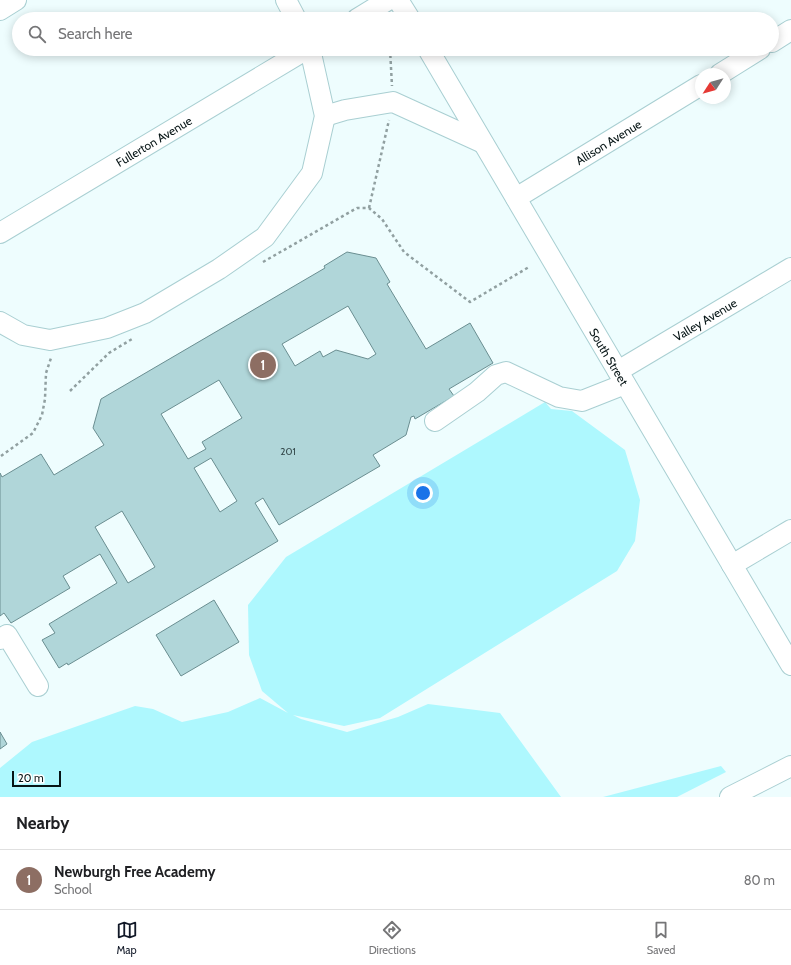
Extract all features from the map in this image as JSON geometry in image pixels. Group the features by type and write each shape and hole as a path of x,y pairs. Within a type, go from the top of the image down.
{"street":[{"path":"0,10 16,0"},
{"path":"286,0 292,12"},
{"path":"368,12 388,0"},
{"path":"398,0 406,12"},
{"path":"779,38 791,30"},
{"name":"Fullerton Avenue","path":"0,233 294,56"},
{"path":"0,322 23,334 50,340 107,328 145,313 220,270 265,238 312,173 325,116 312,56"},
{"name":"South Street","path":"432,56 791,665"},
{"path":"730,68 749,56"},
{"name":"Allison Avenue","path":"516,198 695,89"},
{"path":"325,116 345,110 393,102 484,143"},
{"name":"Valley Avenue","path":"435,421 477,392 496,375 506,372 559,397 582,401 622,378 791,268"},
{"path":"732,565 791,530"},
{"path":"0,639 7,634 38,686"},
{"path":"730,797 791,766"}],"path":[{"path":"369,208 393,102 390,56"},
{"path":"260,264 357,208 369,208 382,219 404,252 470,302 529,267"},
{"path":"70,390 109,353 138,335"},
{"path":"1,456 33,433 42,415 45,399 46,373 51,357 56,353"}],"shaded area":[{"path":"545,402 551,409 572,411 625,450 640,500 635,541 617,571 380,718 344,726 293,715 301,719 347,732 398,717 428,704 500,713 561,797 0,797 0,768 32,742 135,706 153,709 182,722 228,712 260,698 288,713 262,691 249,655 248,605 286,557"},
{"path":"721,766 726,772 677,797 603,797"}],"building":[{"path":"347,252 376,258 390,282 387,284 426,349 470,323 493,363 449,389 454,396 415,419 414,416 411,417 406,435 373,455 380,466 279,525 263,498 255,503 278,541 68,665 67,663 59,668 42,640 55,633 49,624 117,583 100,554 63,576 70,588 11,623 4,613 0,616 0,473 2,477 41,454 54,475 104,445 93,428 101,399 325,268 324,266","holes":["348,306 376,354 368,359 336,350 323,357 320,351 295,366 282,344","219,380 242,418 202,442 206,449 188,459 161,414","211,458 237,501 220,512 194,468","122,511 155,567 128,583 95,527"]},
{"path":"214,600 239,642 181,676 156,635"},
{"path":"0,732 7,744 0,749"}],"place":[{"name":"Newburgh Free Academy","path":"263,365"}]}
